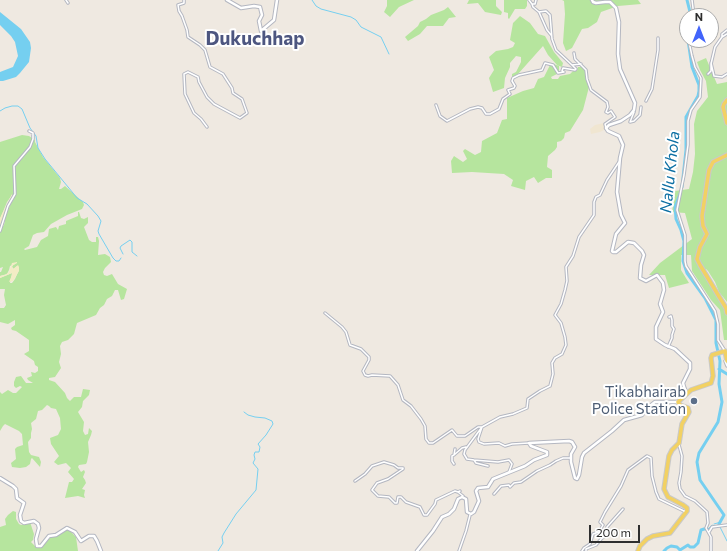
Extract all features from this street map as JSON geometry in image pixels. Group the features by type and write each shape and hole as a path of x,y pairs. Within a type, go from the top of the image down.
{"main road":[{"path":"727,100 724,104 727,123"},
{"path":"727,155 713,162 709,170 702,216 703,226 707,234 700,247 697,259 726,308 727,313"},
{"path":"638,551 640,546 647,539 670,532 688,510 686,507 668,497 664,489 669,456 679,443 682,424 689,410 688,408 680,405 678,402 686,394 693,390 712,383 712,355 725,351 727,359"}],"street":[{"path":"184,0 184,3 178,5 187,30 188,38 200,45 204,50 210,67 224,74 232,88 233,93 242,99 247,113 240,118 214,104 207,97 198,77 188,72 184,74 185,94 194,113 207,127"},
{"path":"227,0 241,8 254,6 260,7 262,15 259,24 260,30 262,31 274,20 276,0"},
{"path":"529,0 533,7 539,12 547,30 552,35"},
{"path":"532,4 535,4 536,0"},
{"path":"592,0 594,3 610,2 616,8 619,22 619,64 625,82 634,101 634,110 630,122 634,121 640,115 641,106"},
{"path":"436,105 440,116 447,121 470,109 478,107 482,108 486,114 490,114 499,109 503,99 510,94 508,90 514,88 515,86 512,81 513,78 519,75 542,70 546,63 553,65 558,73 564,72 562,70 563,68 575,70 576,69 556,50 552,35 550,15 546,12 539,12"},
{"path":"719,41 722,34 727,30"},
{"path":"722,37 727,34"},
{"path":"646,101 652,89 658,50 658,38"},
{"path":"690,48 695,67 701,78 700,96 691,110 688,121 688,145 677,210 685,235 686,266 715,311 718,324 718,340 725,351"},
{"path":"708,74 711,71 711,63 714,48"},
{"path":"574,53 575,58 586,70 591,90 606,102 608,107 606,112 608,113 611,111 615,117 605,124 606,128"},
{"path":"711,63 714,76 722,77 727,74"},
{"path":"572,65 582,64"},
{"path":"606,128 609,125 623,120 634,110"},
{"path":"606,128 620,136 623,148 619,162 617,192 620,211 625,223 616,234 612,251 616,252 628,242 634,243 644,255 641,262 640,278 646,281 656,275 660,277 664,285 664,290 660,302 662,313 656,327 655,337 658,341 675,349 690,363 690,369 684,383 686,394"},
{"path":"0,231 6,212 15,194 14,166 30,147 33,133 29,131"},
{"path":"508,474 512,464 509,460 498,462 474,460 467,459 464,454 467,446 482,427 500,417 513,414 527,408 528,400 550,386 553,374 552,363 555,358 562,354 566,345 561,323 555,315 561,304 565,290 567,281 566,267 573,256 579,237 594,214 594,202 596,197 600,195 619,162"},
{"path":"325,313 346,332 350,345 361,349 369,357 363,371 365,374 368,376 390,376 398,385 403,400 411,406 425,426 426,439 429,442 433,443 452,430 457,436 465,436 478,426 482,427"},
{"path":"668,346 674,329 672,326 671,316 669,317"},
{"path":"727,359 725,361 727,366"},
{"path":"482,427 478,439 484,444 499,443 505,446 512,444 572,442 575,447 571,454 570,462 575,478 577,479 582,457 588,449 624,420 642,415 646,409 655,402 678,402"},
{"path":"459,551 470,515 474,512 479,501 476,491 478,488 488,487 493,479 508,474 547,455 547,452 531,446 529,443"},
{"path":"679,443 682,456 682,472 679,483 680,489 685,496 695,501 707,512 708,523 706,528 708,532 710,532"},
{"path":"454,455 462,448 467,446"},
{"path":"454,464 452,461 452,456 454,455 455,449"},
{"path":"582,551 590,544 593,534 600,532 602,525 600,522 628,470 647,456 651,458 652,476 659,499 686,512"},
{"path":"494,494 501,486 509,485 510,487 514,483 521,482 537,470 562,458 571,458"},
{"path":"474,460 476,463 488,466"},
{"path":"355,481 366,474 372,466 384,462 403,469 388,479 377,483 372,490 378,496 389,497 395,503 397,503 398,497 401,497 406,502 418,506 424,515 427,515 436,500 455,491 459,491 466,499 467,512 470,515"},
{"path":"0,478 16,489 18,498 24,502 21,521 24,523 34,521 38,524 36,539 37,546 41,546 49,536 57,534 67,528 75,532 81,541 89,536 94,536 101,551"},
{"path":"417,551 442,517 449,514 454,509 458,499 462,497 466,499"},
{"path":"586,551 586,549 596,545 606,535 607,527 623,509"},
{"path":"710,551 710,532 712,527 727,525"},
{"path":"590,544 596,545"}],"shaded area":[{"path":"604,123 606,129 591,134 590,129 595,125"}],"green space":[{"path":"387,0 414,0 399,7 390,17 384,12 387,6"},
{"path":"469,0 496,0 496,6 502,12 501,15 485,12 478,3 467,4"},
{"path":"504,0 527,0 527,6 525,9 515,9 509,19 508,13 504,12"},
{"path":"562,0 638,0 641,4 618,6 601,12 597,22 588,28 582,29 572,48 566,51 563,43 565,14 564,1"},
{"path":"448,7 456,17 449,18 443,26 427,26 420,34 408,41 405,37 418,26 420,22"},
{"path":"520,16 530,23 538,34 545,36 554,52 563,63 562,67 557,65 548,55 543,46 518,74 512,78 512,74 516,72 521,62 521,57 516,56 510,63 510,67 505,78 504,88 493,92 489,78 494,70 489,57 496,51 513,47 515,43 510,40 513,23"},
{"path":"706,58 717,84 727,82 727,302 719,292 708,271 706,269 704,270 727,310 727,340 724,340 720,310 711,300 692,271 691,255 681,255 681,270 689,283 669,288 665,275 649,275 660,263 692,239 685,213 672,212 675,191 689,189 693,172 695,154 694,124 697,111 708,97 706,81 697,62"},
{"path":"551,63 559,66 559,73 551,77 552,79 558,79 560,76 577,71 578,67 585,67 589,87 583,110 570,131 565,133 564,138 561,141 557,142 557,147 548,156 547,167 552,170 552,178 546,178 538,183 534,177 526,181 525,190 511,186 513,180 504,174 472,172 452,173 451,161 454,156 463,162 467,159 463,151 465,149 475,155 481,152 482,141 497,133 502,120 507,119 507,98 534,88 538,79 544,77"},
{"path":"22,135 29,136 35,140 43,157 60,178 61,182 59,189 65,186 83,202 84,205 82,209 51,224 44,232 33,235 29,246 24,249 37,247 41,240 48,236 49,229 56,227 58,230 59,226 66,224 66,221 78,216 79,212 81,218 84,219 88,217 88,223 84,227 89,240 96,242 96,237 98,237 98,255 105,254 110,257 111,262 105,268 103,272 104,275 107,276 112,274 118,284 127,289 124,299 121,300 118,290 115,290 112,296 107,299 96,315 77,323 74,334 68,340 62,342 60,346 61,354 59,362 61,368 55,377 49,378 49,380 55,382 70,401 74,397 81,397 83,389 90,390 89,395 83,401 82,407 78,412 84,422 83,431 85,435 88,434 89,428 92,431 88,442 89,452 87,462 86,464 79,465 78,467 81,472 84,470 85,472 83,477 86,483 82,489 85,490 85,498 78,496 65,498 69,482 72,482 74,479 68,472 71,468 66,463 58,465 54,462 59,456 51,444 50,438 58,435 61,429 60,418 56,409 47,405 42,410 38,411 36,419 31,423 31,438 28,442 29,452 31,455 39,457 41,462 40,467 32,458 30,464 26,467 12,467 11,463 16,459 15,449 23,445 22,434 5,424 0,431 0,392 2,394 8,390 16,393 22,387 20,386 16,388 14,386 16,377 21,376 26,383 33,383 27,378 32,376 31,372 35,373 38,371 38,367 35,365 34,361 24,354 29,351 29,340 11,328 15,325 15,320 8,324 0,322 0,308 4,308 6,305 4,295 5,289 0,289 0,278 12,273 10,283 12,283 19,270 17,266 14,269 12,267 17,263 10,266 7,274 0,276 0,272 3,267 0,268 0,228 4,225 5,217 13,196 12,195 7,202 0,219 0,142"},
{"path":"13,511 16,512 16,519 19,524 21,525 30,522 34,534 31,542 36,547 40,548 51,537 68,529 76,537 78,551 0,551 0,527 6,525 5,519"}],"sand":[{"path":"12,194 13,199 5,217 4,225 0,228 0,218"},
{"path":"17,262 12,266 13,269 18,265 19,267 19,271 13,281 9,282 12,273 0,278 0,276 9,272 12,263"}],"water":[{"path":"0,12 21,29 30,42 31,48 29,62 20,73 16,77 3,81 0,81 0,72 13,67 18,56 15,42 0,25"}],"waterway":[{"path":"312,0 316,6 321,9 351,17 356,20 361,27 381,37 389,54"},
{"name":"Nallu Khola","path":"687,0 689,8"},
{"name":"Nallu Khola","path":"682,187 686,150 686,117 698,96 699,91 699,85 692,67 689,48"},
{"path":"0,111 12,106 18,106 22,109 30,128 36,136 38,148 45,159 77,198 87,204 98,216 101,221 98,231 99,234 113,258 116,261 119,261 121,258"},
{"name":"Nallu Khola","path":"680,194 675,207 676,219 684,241 683,261 687,273 705,298 716,320 716,343 720,361 719,384 722,402 718,422 699,453 697,462 700,480 724,515 719,524"},
{"path":"123,254 120,248 130,240 132,242 132,252 137,256"},
{"path":"719,369 727,374"},
{"path":"218,551 223,543 222,537 224,533 236,514 256,490 258,469 253,463 255,459 254,455 255,452 259,452 260,447 258,444 273,424 272,421 265,418 255,417 244,412"},
{"name":"Nallu Khola","path":"714,524 721,522"},
{"path":"708,529 712,525"},
{"path":"720,527 727,541"},
{"path":"664,551 671,546 677,547 680,550 688,545 690,547 694,547 698,543 701,530 706,529"}],"place":[{"name":"Tikabhairab Police Station","path":"694,401"}],"district":[{"name":"Dukuchhap","path":"255,39"}]}
